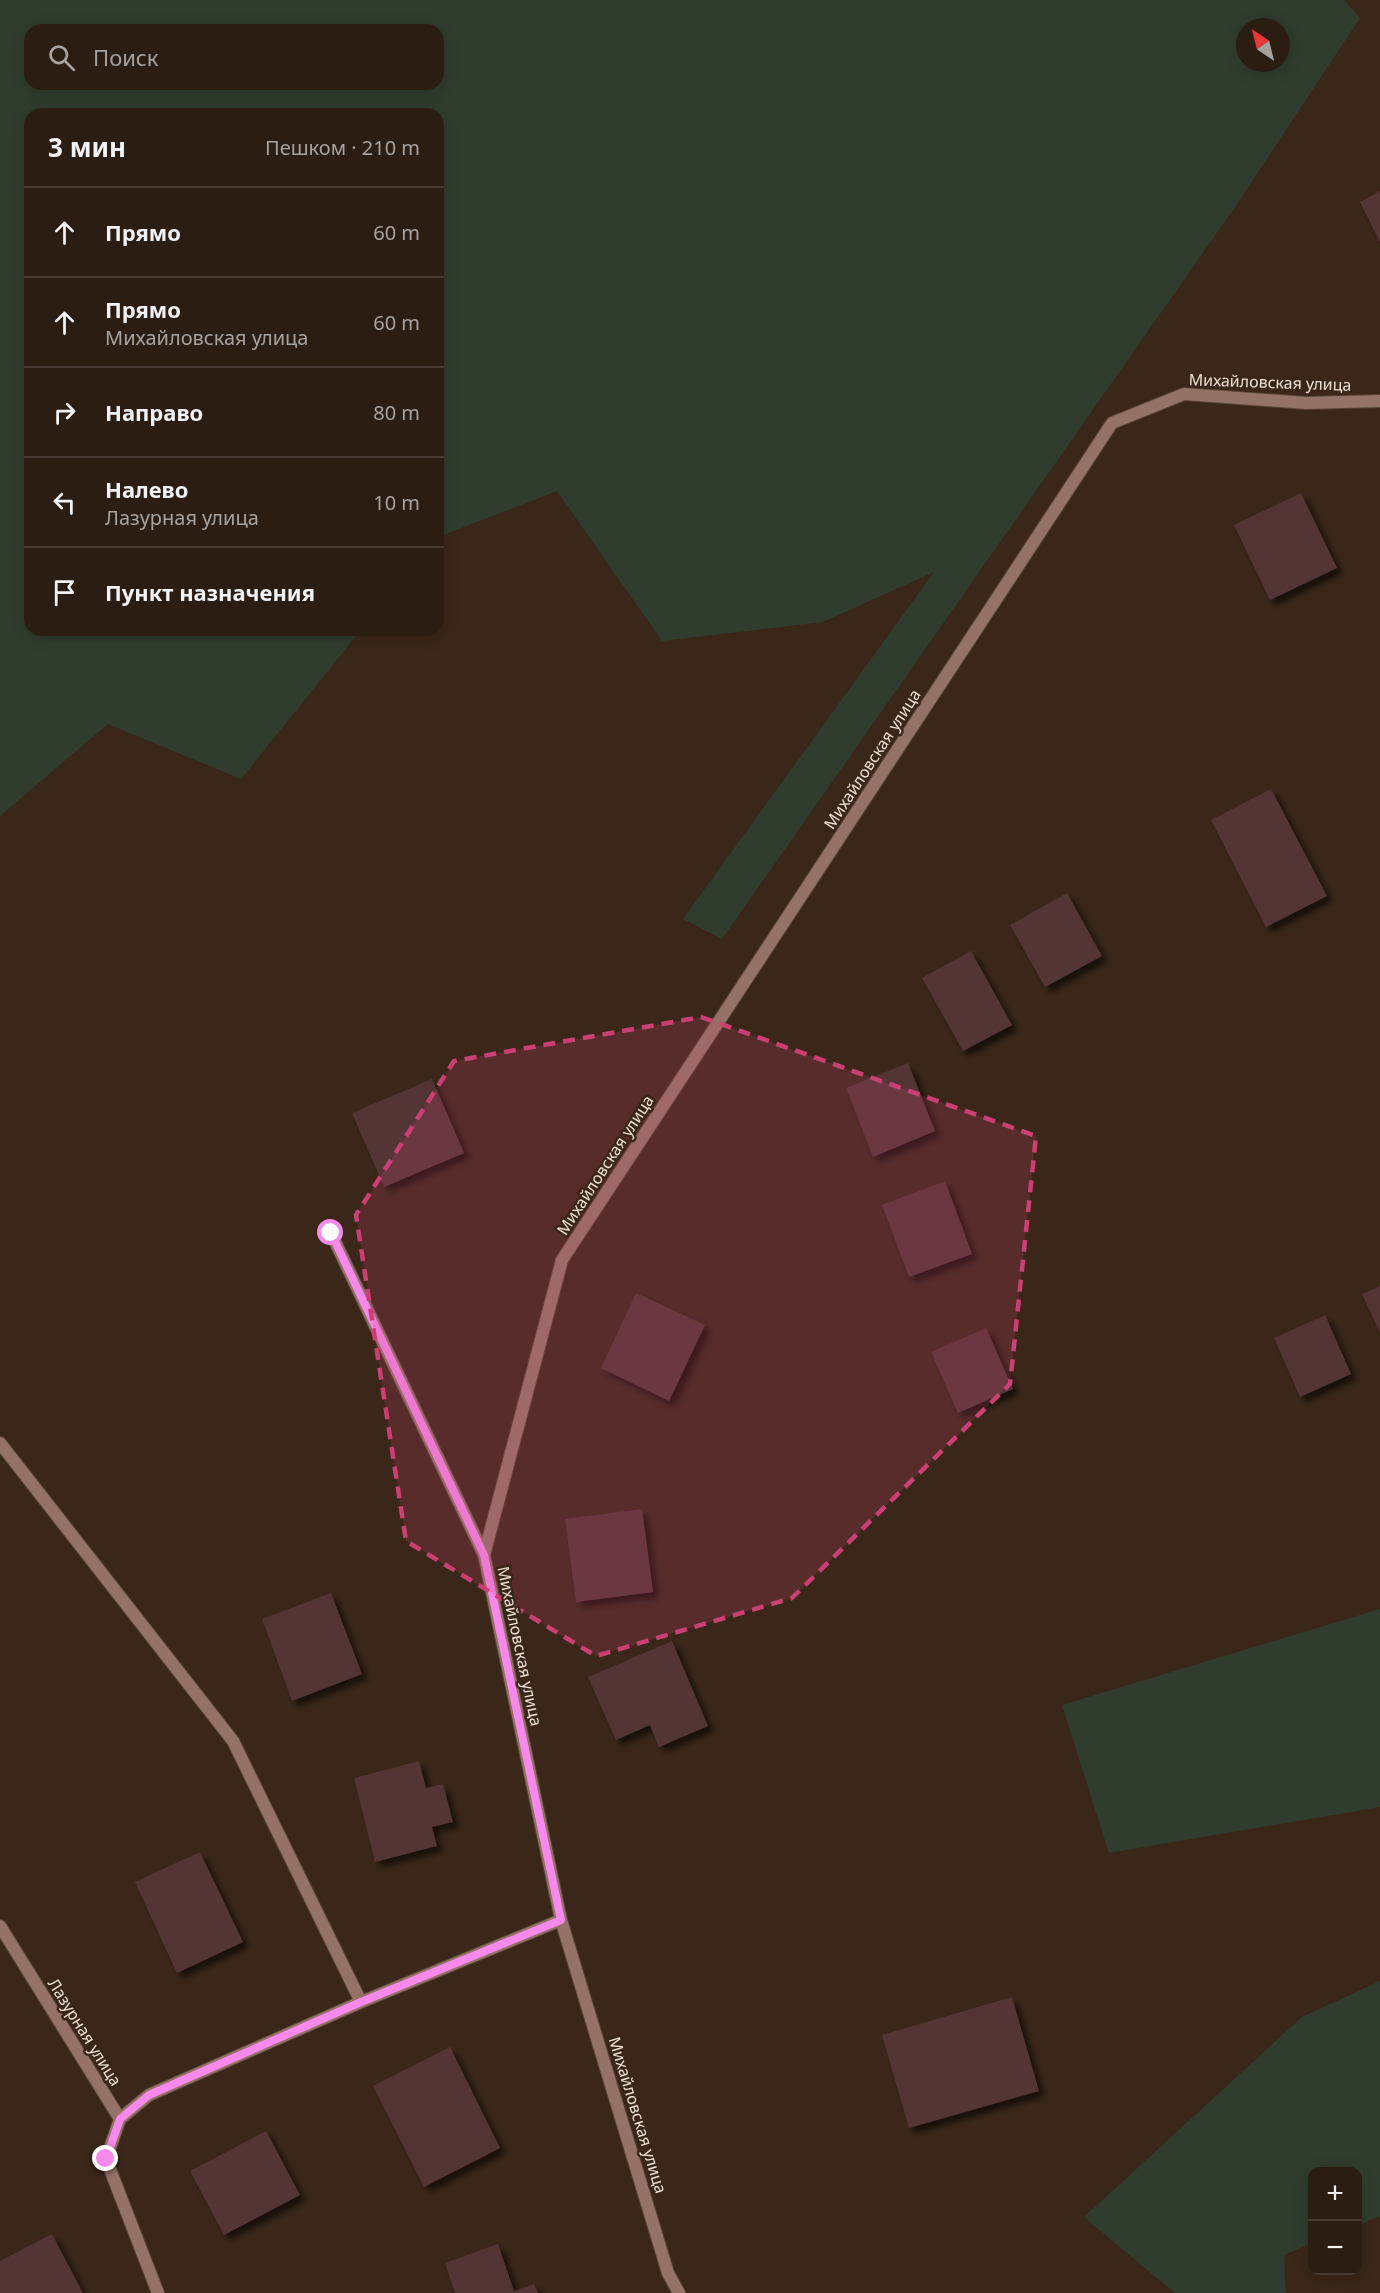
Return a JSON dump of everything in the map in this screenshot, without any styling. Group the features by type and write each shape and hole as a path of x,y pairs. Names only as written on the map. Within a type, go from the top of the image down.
{"street":[{"name":"Михайловская улица","path":"680,2293 668,2273 561,1920 484,1555 562,1260 1112,423 1184,394 1306,403 1380,401"},
{"path":"331,1233 484,1555"},
{"path":"0,1443 233,1741 361,2002"},
{"path":"158,2293 106,2159 120,2119 149,2095 361,2002 561,1920"},
{"name":"Лазурная улица","path":"0,1926 120,2119"}],"highlighted area":[{"path":"701,1017 1036,1136 1010,1384 792,1598 596,1656 406,1541 356,1215 454,1061"}],"green space":[{"path":"0,0 1344,0 1360,18 1237,204 722,939 683,919 934,572 823,622 662,641 557,491 444,535 444,108 24,108 24,636 356,636 241,779 108,724 0,816"},
{"path":"1380,1609 1380,1807 1109,1853 1062,1705"},
{"path":"1380,1981 1380,2216 1362,2223 1362,2167 1308,2167 1308,2245 1284,2255 1286,2293 1175,2293 1084,2217 1302,2017"}],"building":[{"path":"1380,191 1380,242 1360,202"},
{"path":"1301,493 1337,568 1270,600 1234,525"},
{"path":"1271,789 1327,896 1266,927 1211,820"},
{"path":"1067,893 1102,956 1045,987 1010,925"},
{"path":"971,951 1012,1025 963,1051 922,978"},
{"path":"908,1063 935,1131 873,1157 846,1088"},
{"path":"432,1079 464,1153 384,1187 352,1113"},
{"path":"945,1181 972,1254 909,1277 882,1205"},
{"path":"1380,1286 1380,1333 1362,1294"},
{"path":"636,1293 705,1325 669,1401 601,1368"},
{"path":"1325,1315 1351,1374 1300,1397 1274,1338"},
{"path":"986,1328 1013,1389 958,1413 931,1352"},
{"path":"642,1509 653,1592 576,1602 565,1519"},
{"path":"331,1593 362,1674 292,1701 262,1619"},
{"path":"672,1641 708,1726 659,1747 650,1725 616,1740 588,1677"},
{"path":"419,1761 426,1788 443,1784 453,1822 432,1827 437,1846 375,1862 354,1778"},
{"path":"200,1852 243,1942 177,1973 135,1882"},
{"path":"1012,1997 1039,2091 909,2128 882,2035"},
{"path":"450,2047 500,2148 424,2187 373,2086"},
{"path":"266,2131 300,2195 224,2235 190,2171"},
{"path":"52,2234 83,2293 0,2293 0,2261"},
{"path":"498,2244 514,2291 534,2284 538,2293 455,2293 445,2263"}],"route":[{"path":"106,2159 120,2119 149,2095 361,2002 561,1920 484,1555 331,1233"}]}
